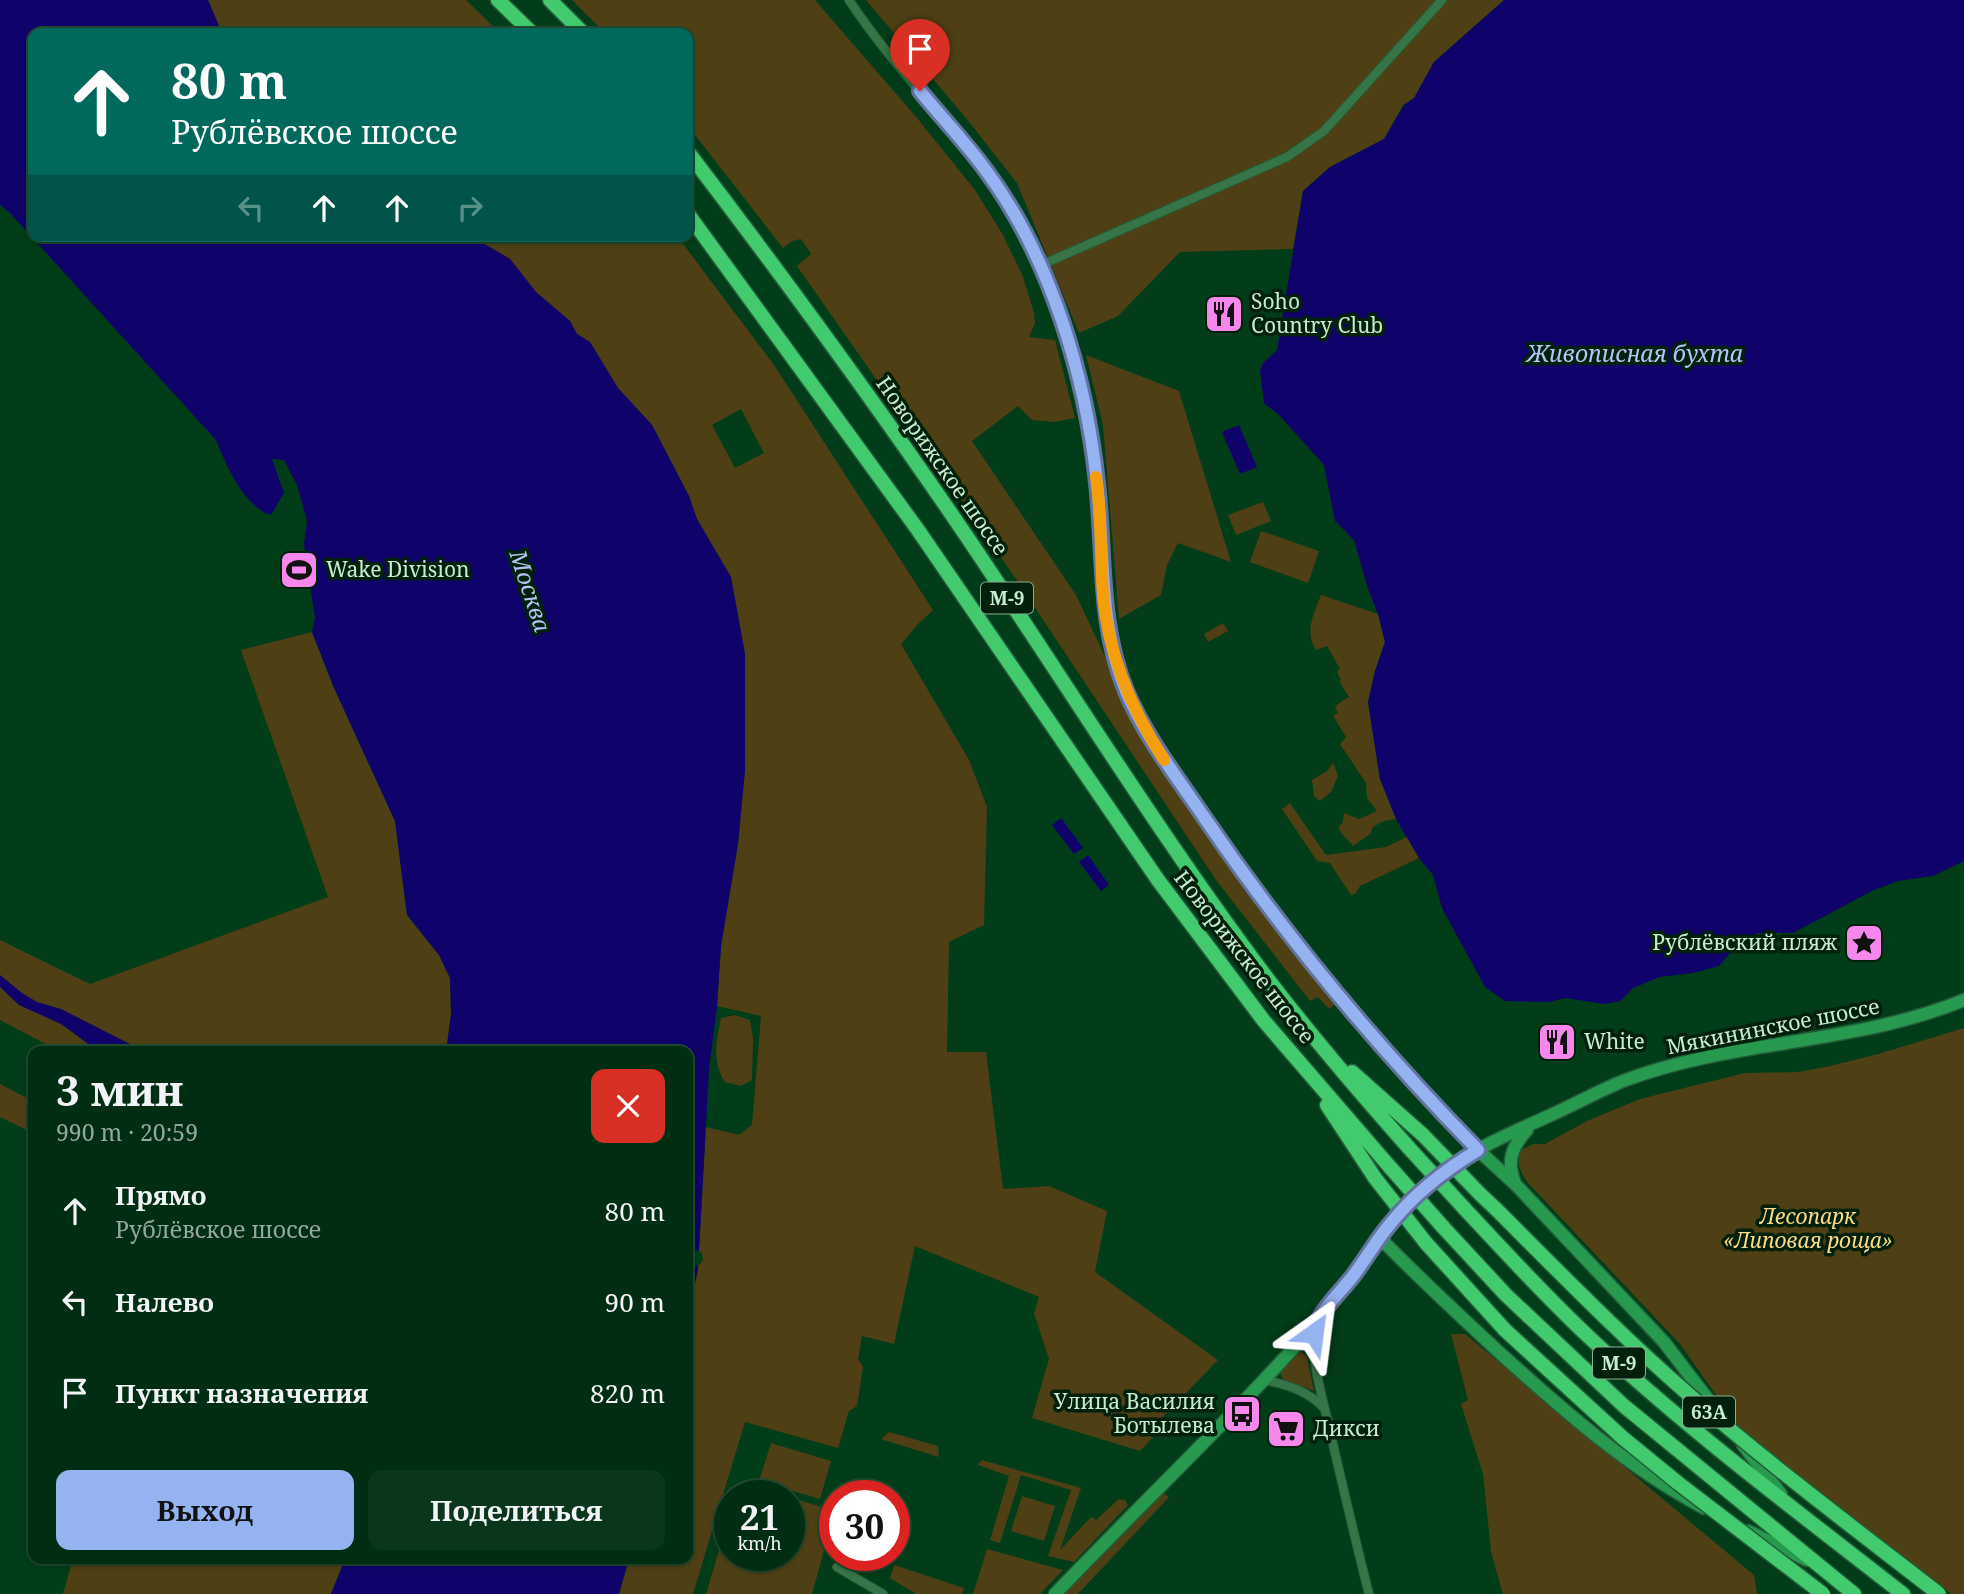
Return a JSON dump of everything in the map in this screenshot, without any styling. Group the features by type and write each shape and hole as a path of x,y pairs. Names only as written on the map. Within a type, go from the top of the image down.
{"highway":[{"path":"498,0 527,28"},
{"path":"550,0 578,28"},
{"name":"Новорижское шоссе","path":"693,159 933,489 1188,866 1271,982 1372,1107 1525,1274 1590,1338 1668,1406 1903,1594"},
{"name":"Новорижское шоссе","path":"693,221 911,519 1158,880 1264,1021 1301,1065 1443,1227 1506,1295 1577,1364 1670,1446 1854,1594"},
{"name":"63A","path":"1322,1046 1423,1135 1479,1194 1626,1337 1700,1404 1774,1466 1939,1594"},
{"path":"1301,1065 1375,1178 1426,1242 1505,1331 1632,1446 1823,1594"}],"street":[{"path":"849,0 870,31 987,172 1017,219 1059,314 1075,361 1087,414 1098,486 1105,611 1116,659 1131,701 1162,756 1234,862 1353,1015 1478,1150 1516,1185 1664,1342 1787,1503"},
{"path":"1039,266 1287,157 1324,131 1442,0"},
{"name":"Мякининское шоссе","path":"1055,1594 1295,1346 1318,1320 1390,1223 1419,1193 1451,1167 1478,1150 1535,1122 1622,1082 1666,1067 1769,1045 1861,1031 1964,1000"},
{"path":"1516,1185 1510,1167 1511,1157 1519,1139 1535,1122"},
{"path":"1380,1238 1418,1278 1552,1401 1641,1472 1736,1526 1815,1563"},
{"path":"1318,1320 1314,1333 1315,1360 1369,1594"},
{"path":"1295,1346 1308,1350 1315,1360"},
{"path":"1263,1380 1292,1387 1317,1401 1325,1409"},
{"path":"843,1571 883,1594"}],"green space":[{"path":"208,0 466,0 495,28 220,28"},
{"path":"572,0 815,0 975,190 1003,235 1023,277 1035,323 1029,337 1055,340 1075,418 1054,422 1032,420 1018,406 972,441 1076,595 1135,720 1241,884 1336,1004 1329,1009 1318,997 1310,1001 1216,880 1016,579 797,266 811,254 801,239 792,241 783,248 693,132 693,28 600,28"},
{"path":"866,0 1504,0 1434,62 1414,98 1403,105 1384,139 1330,167 1303,191 1293,249 1180,252 1118,316 1079,333 1017,183"},
{"path":"481,242 682,242 774,365 933,610 901,644 969,760 987,807 984,925 949,942 947,1052 986,1052 1003,1189 1049,1186 1107,1211 1095,1272 1218,1360 1159,1421 1163,1426 1140,1451 1032,1418 1049,1359 1034,1313 1039,1297 915,1246 894,1344 862,1336 858,1359 863,1367 857,1406 849,1411 838,1448 745,1422 727,1480 714,1480 714,1525 693,1594 619,1594 628,1564 693,1564 693,1294 698,1269 706,1127 739,1135 752,1125 761,1016 717,1006 721,946 738,844 745,770 745,654 731,577 697,519 689,496 652,425 618,388 590,342 577,334 570,321 536,292 510,259","holes":["741,409 764,453 735,468 712,425"]},
{"path":"1086,355 1179,391 1231,562 1178,543 1167,565 1161,595 1119,619 1103,425"},
{"path":"1263,502 1271,521 1236,535 1228,515"},
{"path":"1261,531 1319,551 1308,583 1250,562"},
{"path":"1321,595 1378,614 1385,642 1368,702 1380,779 1396,819 1373,827 1370,834 1353,846 1338,827 1343,822 1344,813 1359,819 1377,811 1367,798 1366,783 1340,744 1346,737 1333,716 1338,713 1335,706 1349,697 1339,681 1341,680 1337,672 1340,669 1327,646 1316,650 1312,643 1311,623"},
{"path":"1223,623 1228,631 1208,642 1204,634"},
{"path":"312,632 334,688 395,821 407,915 439,955 450,978 451,1015 447,1046 50,1046 0,1020 0,940 90,984 328,897 241,650"},
{"path":"1333,763 1338,776 1331,792 1320,801 1314,796 1312,780 1327,771"},
{"path":"1290,803 1326,855 1386,847 1407,837 1419,858 1360,886 1355,894 1351,895 1330,863 1317,861 1282,809"},
{"path":"735,1015 750,1020 753,1038 752,1080 741,1086 725,1082 717,1059 721,1018"},
{"name":"Лесопарк «Липовая роща»","path":"1964,1028 1964,1594 1951,1594 1740,1429 1680,1344 1528,1183 1521,1171 1519,1159 1521,1150 1533,1144 1545,1144 1587,1121 1640,1099 1745,1073 1799,1072 1830,1066"},
{"path":"0,1084 28,1098 28,1131 0,1117"},
{"path":"1451,1334 1465,1334 1754,1575 1757,1594 1503,1594 1491,1552 1483,1474 1461,1404 1468,1400"},
{"path":"1301,1352 1307,1356 1314,1391 1283,1379 1280,1373"},
{"path":"889,1432 938,1446 939,1457 881,1439"},
{"path":"771,1443 831,1461 826,1480 819,1480 819,1499 805,1495 805,1480 759,1480"},
{"path":"982,1460 1081,1488 1060,1550 1091,1517 1096,1520 1119,1499 1125,1500 1128,1505 1074,1562 1048,1556 1071,1490 1021,1475 1000,1543 990,1540 1009,1476 978,1465"},
{"path":"1161,1491 1169,1497 1078,1594 1062,1594"},
{"path":"1022,1496 1055,1506 1044,1541 1011,1531"},
{"path":"805,1502 819,1506 819,1569 812,1594 706,1594 714,1567 714,1571 805,1571"},
{"path":"987,1549 1063,1570 1040,1594 973,1594"},
{"path":"72,1564 343,1564 331,1594 63,1594"},
{"path":"910,1570 964,1588 962,1594 916,1594 890,1578 892,1571"}],"water":[{"path":"0,0 208,0 220,28 28,28 28,233 0,205"},
{"name":"Живописная бухта","path":"1504,0 1964,0 1964,861 1933,876 1898,881 1872,891 1793,933 1758,933 1736,946 1719,966 1693,973 1660,977 1633,988 1620,1001 1604,1004 1565,998 1550,1002 1505,1001 1485,987 1442,908 1433,875 1419,858 1396,819 1380,779 1368,702 1385,642 1354,540 1335,521 1324,465 1279,415 1264,403 1260,371 1263,363 1277,350 1303,191 1330,167 1384,139 1404,105 1414,98 1434,62"},
{"name":"Москва","path":"36,242 481,242 510,259 536,292 570,321 577,334 590,342 618,388 652,425 689,496 697,519 731,577 745,654 745,770 738,844 721,946 709,1069 698,1269 693,1294 693,1046 447,1046 451,1015 450,978 439,955 407,915 395,821 334,688 312,632 315,618 304,544 307,521 297,485 284,460 272,459 284,493 271,515 261,511 237,484 216,440"},
{"path":"1239,425 1257,467 1240,474 1222,432"},
{"path":"1061,818 1083,848 1074,854 1052,825"},
{"path":"1088,855 1109,885 1101,891 1079,862"},
{"path":"0,975 37,1002 61,1009 130,1044 158,1046 91,1046 61,1024 19,1005 0,987"},
{"path":"343,1564 628,1564 619,1594 331,1594"}],"pier":[{"path":"693,1251 702,1255 702,1261 693,1265"}],"slow traffic":[{"path":"1096,477 1107,624 1126,690 1164,760"}],"place":[{"name":"Soho Country Club","path":"1224,314"},
{"name":"Wake Division","path":"299,570"},
{"name":"Рублёвский пляж","path":"1864,943"},
{"name":"White","path":"1557,1042"},
{"name":"Улица Василия Ботылева","path":"1242,1414"},
{"name":"Дикси","path":"1286,1429"}],"route":[{"path":"920,91 987,172 1017,219 1059,314 1075,361 1087,414 1098,486 1103,598 1107,624 1126,690 1143,724 1234,862 1287,933 1353,1015 1478,1150 1451,1167 1419,1193 1390,1223 1318,1320 1314,1333"}]}
